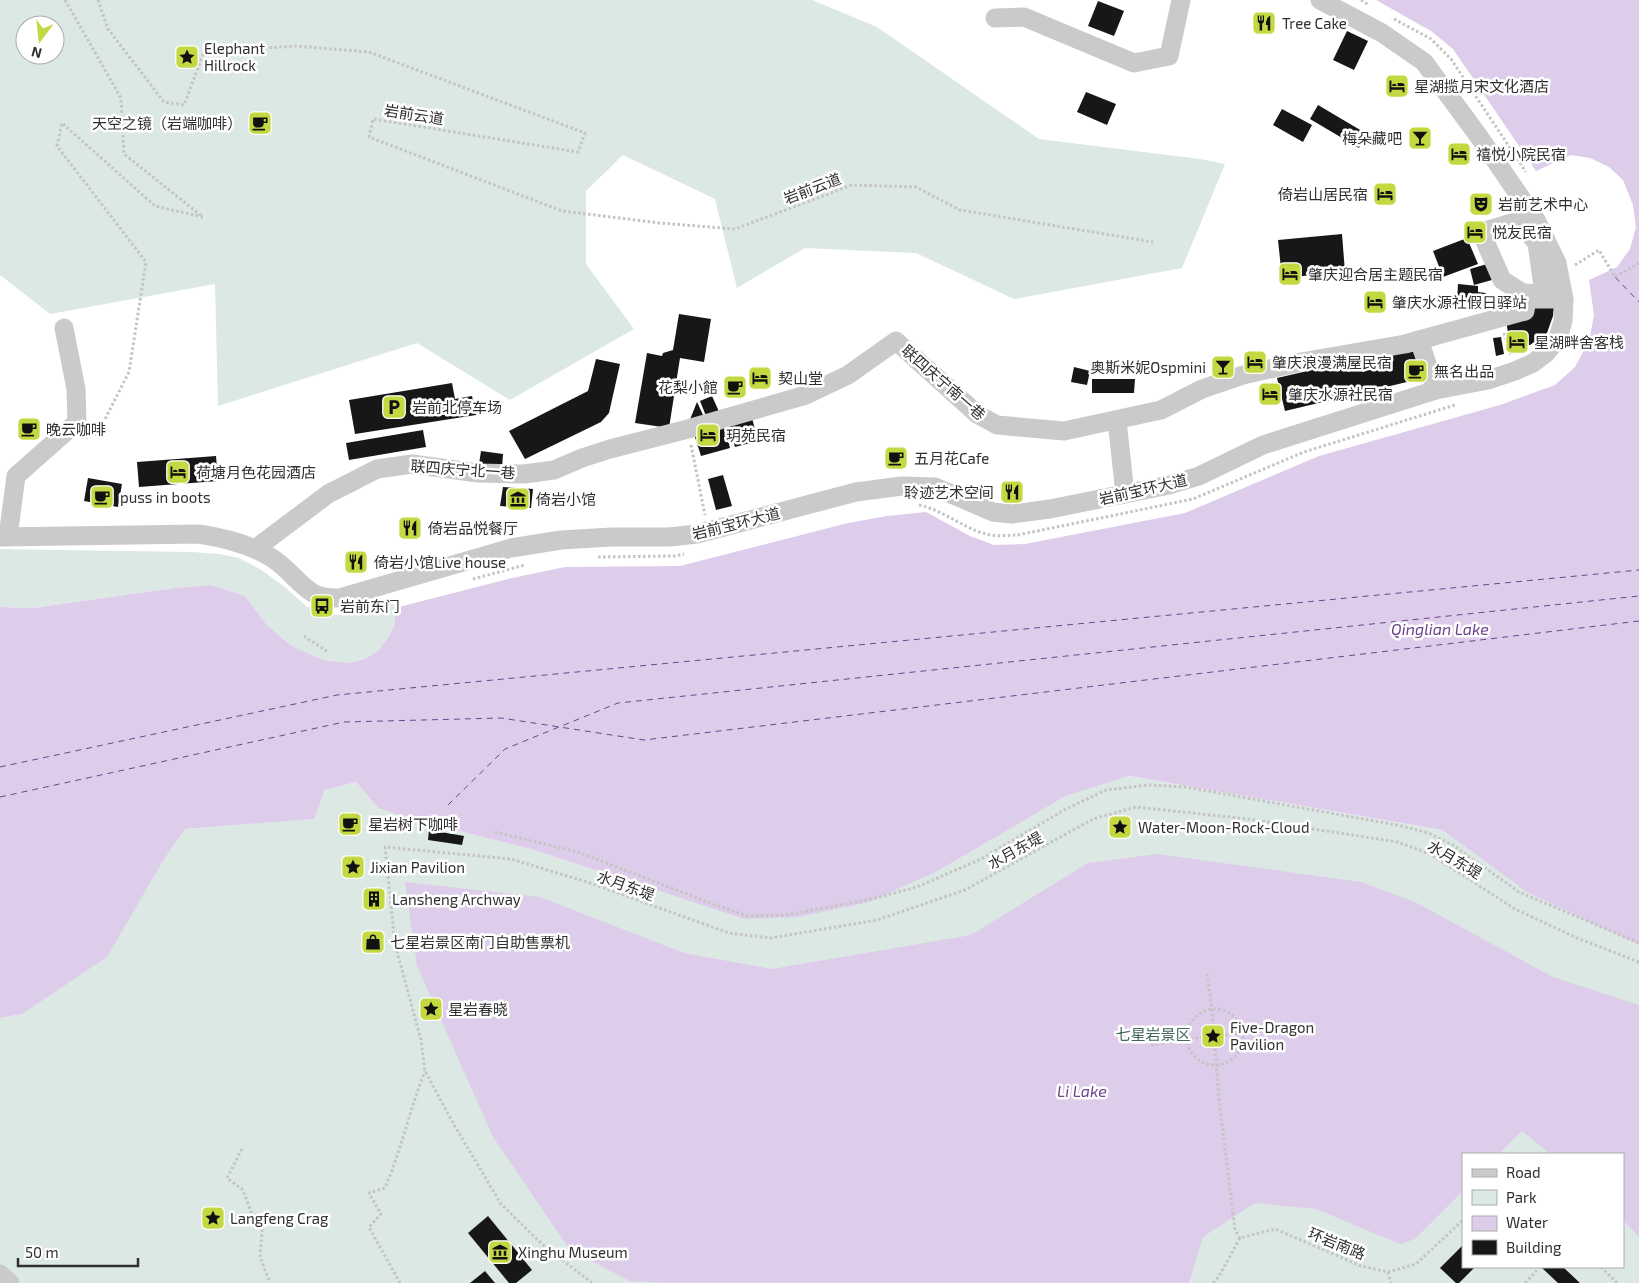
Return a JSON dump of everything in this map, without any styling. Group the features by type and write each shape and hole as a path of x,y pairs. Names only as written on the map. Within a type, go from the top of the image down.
{"street":[{"path":"995,18 1024,17 1134,64 1169,56 1181,0"},
{"name":"岩前宝环大道","path":"255,549 288,570 313,594 326,598 339,598 511,548 561,540 612,537 669,537 697,534 856,492 902,486 935,487 993,512 1012,514 1050,509 1169,485 1200,476 1263,445 1436,390 1488,380 1533,363 1546,353 1558,338 1563,321 1564,299 1557,263 1536,220 1480,138 1424,62 1382,33 1320,0"},
{"name":"联四庆宁南一巷","path":"896,341 977,414 997,425 1064,431 1160,410 1202,389 1243,375 1300,362 1405,344 1525,311 1527,299 1564,299"},
{"path":"64,328 76,389 77,422 16,476 4,537 199,534 223,538 255,549"},
{"path":"1418,340 1436,390"},
{"name":"联四庆宁北一巷","path":"255,549 328,494 377,469 412,464 478,473 524,474 554,470 610,449 688,430 806,395 848,375 896,341"},
{"path":"1117,420 1125,494"},
{"path":"0,1274 10,1283"}],"path":[{"path":"66,0 121,98 124,154 203,217 155,206 62,123 57,146 146,262 129,372 98,433 84,439"},
{"name":"岩前云道","path":"98,0 108,28 164,102 184,105 204,52 296,46 369,52 585,133 578,152 373,119 369,137 562,211 660,223 735,229 852,185 916,187 960,210 1153,242"},
{"path":"1361,0 1376,9"},
{"path":"1392,18 1431,40 1451,59 1530,178"},
{"path":"1576,274 1574,265 1599,250 1615,277 1639,263"},
{"path":"1500,318 1515,371"},
{"path":"912,504 928,507 962,525 988,535 1018,535 1193,500 1304,452 1457,405"},
{"path":"688,430 709,531"},
{"path":"590,557 674,556 691,552"},
{"path":"467,580 531,563"},
{"path":"304,636 328,652"},
{"path":"495,832 578,852 748,916 787,915 917,888 981,859 1066,809 1106,790 1148,785 1186,787 1402,826 1428,833 1453,845 1519,892 1639,943"},
{"name":"水月东堤","path":"425,1070 421,1040 395,944 385,847 511,859 587,882 729,933 771,938 877,920 965,890 1093,819 1136,807 1248,819 1398,842 1430,854 1515,909 1577,938 1639,962"},
{"path":"1207,974 1212,1009 1212,1036 1235,1230 1240,1238 1219,1276 1213,1283"},
{"path":"1212,1009 1220,1009 1236,1018 1243,1034 1239,1052 1225,1064 1216,1066 1199,1061 1192,1055 1186,1039 1190,1022 1203,1011 1212,1009"},
{"path":"1151,1045 1186,1039 1274,1030"},
{"path":"400,1283 369,1227 381,1214 370,1193 386,1188 403,1142 415,1097 425,1070"},
{"path":"425,1070 501,1204 543,1245 592,1283"},
{"path":"242,1149 227,1178 243,1190 251,1212 264,1220 260,1257 270,1283"},
{"name":"环岩南路","path":"1240,1238 1275,1229 1361,1266 1388,1272 1416,1264 1462,1221"},
{"path":"1525,1283 1539,1268"},
{"path":"1602,1268 1617,1283"},
{"path":"1388,1272 1391,1283"}],"green space":[{"path":"0,0 812,0 877,27 1039,139 1200,159 1225,164 1182,268 1014,299 916,253 805,248 737,288 715,199 623,155 586,191 586,264 634,329 510,400 417,343 218,406 215,284 50,314 0,275"},
{"path":"0,549 219,554 239,558 260,569 306,606 321,613 342,615 393,601 395,624 378,652 365,659 348,663 323,660 290,645 267,625 245,596 211,585 174,588 33,608 0,607"},
{"name":"七星岩景区","path":"1128,776 1442,830 1528,893 1639,945 1639,1283 0,1283 0,1018 22,1014 161,864 185,829 313,819 325,790 356,782 378,808 407,818 531,849 744,919 938,871 1066,796"}],"water":[{"name":"Qinglian Lake","path":"1376,0 1639,0 1639,945 1528,893 1442,830 1129,776 1066,796 938,871 869,902 799,917 744,919 531,849 407,818 378,808 356,782 325,790 314,819 185,829 161,864 107,957 22,1014 0,1018 0,607 33,608 174,588 211,585 245,596 267,625 290,645 323,660 348,663 365,659 378,651 388,638 395,624 395,608 512,578 565,567 680,566 848,523 926,512 970,536 994,545 1025,544 1185,513 1319,456 1500,405 1555,385 1575,367 1589,341 1594,315 1589,280 1617,267 1630,249 1636,227 1633,205 1623,180 1609,167 1590,158 1571,155 1536,171 1453,49 1431,31"},
{"name":"Li Lake","path":"1157,854 1361,882 1415,902 1553,977 1639,1005 1639,1237 1624,1221 1624,1153 1549,1153 1522,1131 1500,1153 1462,1153 1462,1192 1415,1239 1400,1244 1316,1209 1255,1203 1203,1237 1189,1283 671,1283 630,1281 570,1250 493,1137 417,966 405,882 540,897 684,953 772,969 971,935 1088,863"}],"building":[{"path":"1098,1 1124,11 1114,36 1088,26"},
{"path":"1347,31 1368,41 1354,70 1333,60"},
{"path":"1086,92 1116,104 1107,125 1077,112"},
{"path":"1318,105 1367,134 1359,148 1310,119"},
{"path":"1282,109 1312,125 1303,142 1273,125"},
{"path":"1342,234 1345,272 1282,278 1278,240"},
{"path":"1467,238 1478,264 1443,277 1433,251"},
{"path":"1487,264 1492,280 1474,285 1470,269"},
{"path":"1458,284 1478,286 1478,292 1486,293 1485,310 1476,309 1477,303 1457,302"},
{"path":"1528,301 1554,304 1553,316 1547,333 1530,345 1511,350 1506,321"},
{"path":"679,314 711,319 704,362 680,358 669,428 635,423 647,353 662,356 663,353 673,350"},
{"path":"1501,337 1504,354 1496,356 1493,338"},
{"path":"1420,345 1428,377 1285,411 1277,378"},
{"path":"596,359 620,364 609,413 601,422 525,459 509,431 588,391"},
{"path":"1074,367 1090,371 1087,385 1071,382"},
{"path":"1092,379 1135,379 1134,393 1092,393"},
{"path":"452,383 455,399 472,396 476,415 355,434 349,400"},
{"path":"712,396 721,416 708,421 700,401"},
{"path":"697,402 705,419 689,422"},
{"path":"752,418 758,441 735,447 729,424"},
{"path":"725,428 730,448 701,456 695,437"},
{"path":"423,430 426,447 349,460 346,443"},
{"path":"481,451 503,454 502,468 479,464"},
{"name":"荷塘月色花园酒店","path":"216,456 218,481 139,487 137,462"},
{"path":"723,475 732,506 716,510 708,479"},
{"path":"88,478 122,484 118,507 84,501"},
{"path":"503,487 533,489 531,508 500,506"},
{"path":"429,830 464,836 462,845 428,840"},
{"path":"488,1216 532,1270 516,1283 509,1283 468,1233"},
{"path":"1462,1246 1462,1268 1474,1268 1459,1283 1456,1283 1440,1268"},
{"path":"1542,1268 1564,1268 1580,1283 1558,1283"},
{"path":"485,1271 495,1283 470,1283"}],"ferry route":[{"path":"1615,277 1639,302"},
{"path":"0,767 337,695 1639,570"},
{"path":"448,805 505,749 618,703 1639,596"},
{"path":"0,797 344,722 501,718 644,740 1639,621"}],"place":[{"name":"Tree Cake","path":"1264,23"},
{"name":"Elephant Hillrock","path":"187,57"},
{"name":"星湖揽月宋文化酒店","path":"1397,86"},
{"name":"天空之镜（岩端咖啡）","path":"260,123"},
{"name":"梅朵藏吧","path":"1420,138"},
{"name":"禧悦小院民宿","path":"1459,154"},
{"name":"倚岩山居民宿","path":"1385,194"},
{"name":"岩前艺术中心","path":"1481,204"},
{"name":"悦友民宿","path":"1475,232"},
{"name":"肇庆迎合居主题民宿","path":"1290,274"},
{"name":"肇庆水源社假日驿站","path":"1375,302"},
{"name":"星湖畔舍客栈","path":"1517,342"},
{"name":"肇庆浪漫满屋民宿","path":"1255,362"},
{"name":"奥斯米妮Ospmini","path":"1223,367"},
{"name":"無名出品","path":"1416,371"},
{"name":"契山堂","path":"760,378"},
{"name":"花梨小館","path":"735,387"},
{"name":"肇庆水源社民宿","path":"1270,394"},
{"name":"岩前北停车场","path":"394,407"},
{"name":"晚云咖啡","path":"29,429"},
{"name":"玥苑民宿","path":"708,435"},
{"name":"五月花Cafe","path":"896,458"},
{"name":"荷塘月色花园酒店","path":"178,472"},
{"name":"聆迹艺术空间","path":"1012,492"},
{"name":"puss in boots","path":"102,497"},
{"name":"倚岩小馆","path":"518,499"},
{"name":"倚岩品悦餐厅","path":"410,528"},
{"name":"倚岩小馆Live house","path":"356,562"},
{"name":"岩前东门","path":"322,606"},
{"name":"星岩树下咖啡","path":"350,824"},
{"name":"Water-Moon-Rock-Cloud","path":"1120,827"},
{"name":"Jixian Pavilion","path":"353,867"},
{"name":"Lansheng Archway","path":"374,899"},
{"name":"七星岩景区南门自助售票机","path":"373,942"},
{"name":"星岩春晓","path":"431,1009"},
{"name":"Five-Dragon Pavilion","path":"1213,1036"},
{"name":"Langfeng Crag","path":"213,1218"},
{"name":"Xinghu Museum","path":"500,1252"}]}
